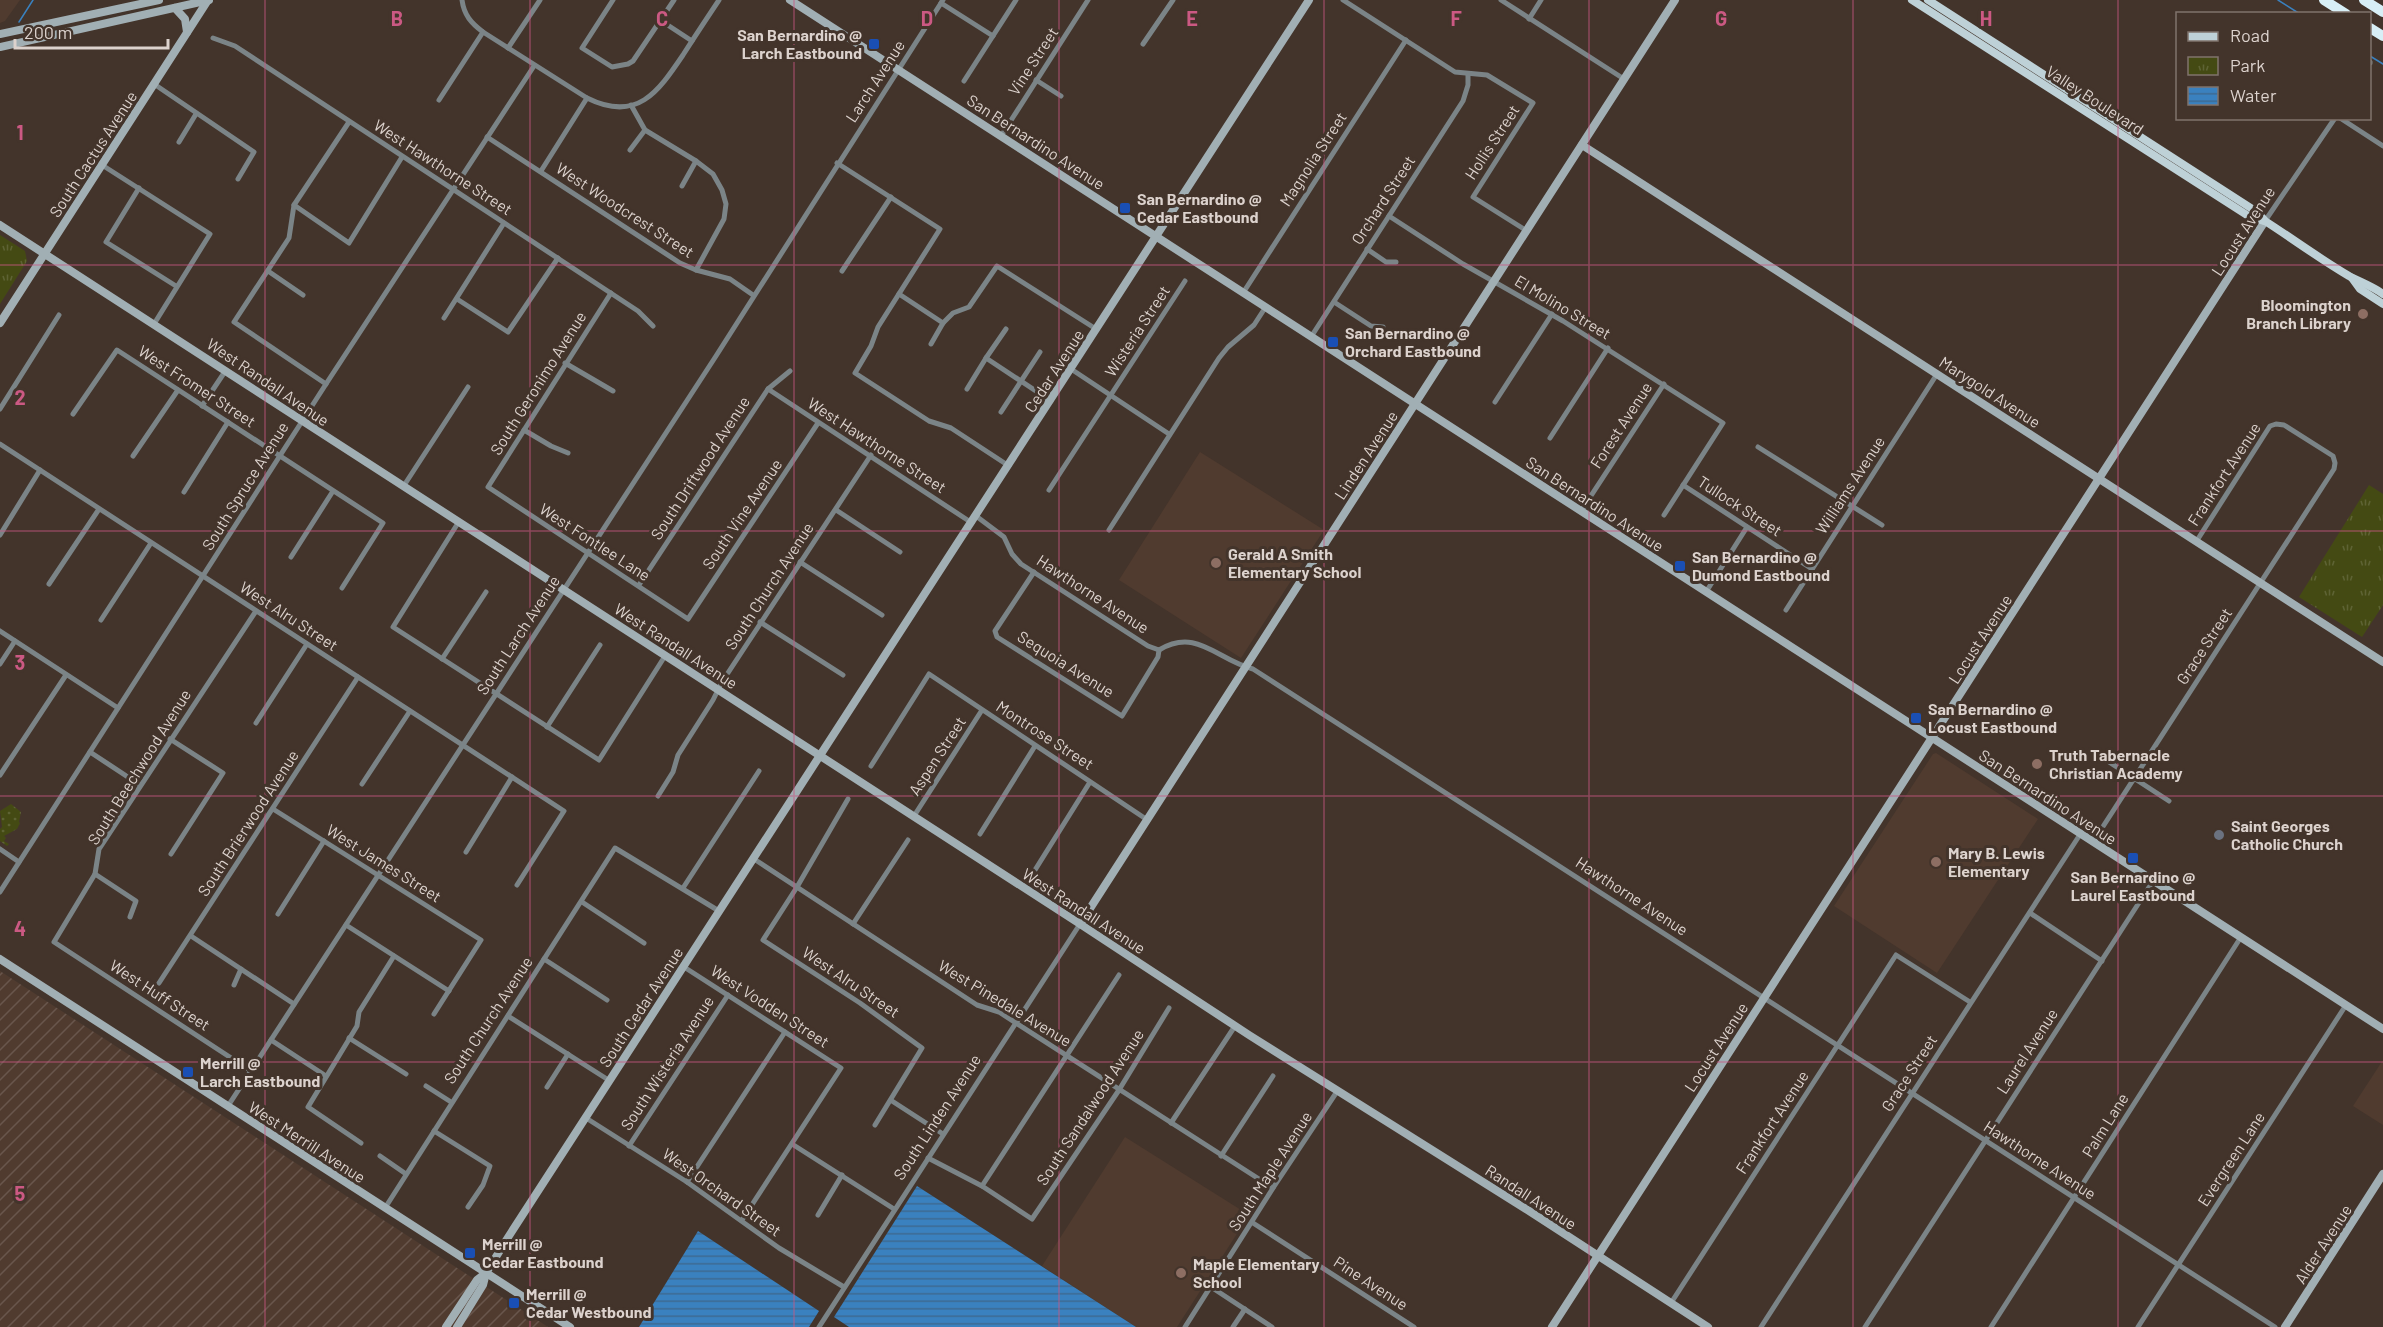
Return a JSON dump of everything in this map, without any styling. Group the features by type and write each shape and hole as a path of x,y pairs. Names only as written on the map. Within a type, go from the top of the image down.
{"highway":[{"path":"2324,0 2343,12"},
{"path":"2364,0 2383,12"}],"main road":[{"name":"Valley Boulevard","path":"1912,0 2250,217 2265,221"},
{"name":"Valley Boulevard","path":"1929,0 2257,212 2265,221 2352,278 2365,282 2383,294"},
{"name":"Valley Boulevard","path":"2352,278 2360,289 2383,304"}],"street":[{"path":"0,34 159,0"},
{"path":"0,47 209,0"},
{"name":"South Cactus Avenue","path":"0,323 209,0"},
{"path":"462,0 463,10 472,23 483,32 587,98 607,106 631,105 644,100 660,89 719,0"},
{"path":"508,48 540,0"},
{"path":"613,0 582,48 612,67 633,61 674,0"},
{"name":"San Bernardino Avenue","path":"790,0 2383,1029"},
{"path":"964,81 1016,0"},
{"name":"Vine Street","path":"1001,136 1088,0"},
{"path":"1143,44 1173,0"},
{"name":"Cedar Avenue","path":"821,756 1309,0"},
{"path":"1343,0 1446,67 1468,75"},
{"path":"1501,0 1624,79"},
{"path":"1529,18 1541,0"},
{"name":"Linden Avenue","path":"1080,924 1675,0"},
{"path":"942,2 993,36"},
{"name":"Larch Avenue","path":"830,176 942,2"},
{"path":"175,8 185,18 187,33"},
{"path":"660,20 693,40"},
{"path":"439,100 483,32"},
{"name":"West Hawthorne Street","path":"213,38 235,46 638,311 654,326"},
{"name":"Magnolia Street","path":"1243,293 1406,40"},
{"name":"South Spruce Avenue","path":"0,892 302,421 534,66"},
{"name":"Hollis Street","path":"1468,75 1481,74 1495,79 1533,103 1473,197 1527,231"},
{"name":"Orchard Street","path":"1311,337 1463,101 1468,89 1468,75"},
{"path":"1036,80 1061,96"},
{"path":"154,84 254,152 238,179"},
{"path":"541,171 587,98"},
{"path":"631,105 645,130 713,174 726,204 724,219 696,270"},
{"path":"179,142 196,114"},
{"name":"Locust Avenue","path":"1552,1327 2265,221 2334,120"},
{"path":"2343,120 2383,146"},
{"path":"326,384 234,322 289,238 294,205 350,122"},
{"path":"630,150 645,130"},
{"name":"West Woodcrest Street","path":"487,137 680,263 730,279 753,295"},
{"name":"Marygold Avenue","path":"1582,145 2383,662"},
{"path":"294,205 349,243 402,157"},
{"path":"682,186 696,161"},
{"path":"837,163 940,229 878,327 871,346 855,373 929,421 951,428 1009,465"},
{"path":"102,165 210,234 154,324"},
{"name":"South Larch Avenue","path":"228,1107 830,176"},
{"path":"139,188 106,242 176,286"},
{"path":"842,271 891,197"},
{"name":"El Molino Street","path":"1389,216 1463,264 1608,348 1723,423 1683,485"},
{"path":"444,318 504,224"},
{"name":"West Randall Avenue","path":"0,225 1235,1026 1338,1090"},
{"path":"1367,249 1386,261 1396,262"},
{"path":"457,298 508,332 558,258"},
{"path":"931,344 943,323 953,313 969,307 997,266 1097,330"},
{"path":"268,271 303,296"},
{"name":"Wisteria Street","path":"1049,490 1185,281"},
{"name":"South Geronimo Avenue","path":"488,487 611,293"},
{"path":"899,294 943,323"},
{"path":"1334,302 1371,327 1383,327"},
{"path":"1109,530 1218,358 1254,325 1265,308"},
{"path":"1495,402 1552,314"},
{"path":"0,409 59,315"},
{"path":"967,389 1005,329"},
{"path":"1550,438 1608,348"},
{"name":"West Fromer Street","path":"73,414 117,350 383,523 342,588"},
{"path":"1001,412 1040,352"},
{"path":"986,358 1051,401"},
{"path":"565,363 612,391"},
{"path":"1071,369 1169,434"},
{"path":"202,406 226,370"},
{"name":"South Driftwood Avenue","path":"639,585 768,389 790,371"},
{"name":"Williams Avenue","path":"1786,610 1937,374"},
{"name":"Forest Avenue","path":"1581,511 1664,384"},
{"path":"403,487 468,387"},
{"name":"West Hawthorne Street","path":"768,389 818,423 974,520"},
{"path":"133,456 178,390"},
{"path":"183,492 228,422"},
{"name":"South Vine Avenue","path":"688,619 818,423"},
{"name":"Frankfort Avenue","path":"2196,542 2266,432 2276,424 2284,425 2333,456 2336,463"},
{"path":"524,430 568,453"},
{"name":"West Alru Street","path":"0,444 564,811 517,885"},
{"path":"1758,447 1882,525"},
{"name":"South Church Avenue","path":"658,795 673,772 678,755 760,622 871,455"},
{"name":"Grace Street","path":"2093,842 2336,463"},
{"path":"0,535 40,470"},
{"path":"1664,515 1683,485"},
{"name":"Tullock Street","path":"1683,485 1812,569"},
{"name":"West Fontlee Lane","path":"488,487 688,619"},
{"path":"291,557 333,490"},
{"path":"48,584 99,509"},
{"path":"836,510 900,552"},
{"name":"Hawthorne Avenue","path":"974,520 996,529 1004,537 1017,560 1148,646 1159,650 1188,641 1200,643 1238,665 1261,674 2275,1327"},
{"path":"458,523 393,627 496,694 599,760 665,656"},
{"path":"1706,592 1748,527"},
{"path":"101,620 151,543"},
{"path":"800,562 882,615"},
{"name":"Sequoia Avenue","path":"1034,572 995,631 997,637 1122,716 1158,657 1159,650"},
{"path":"442,658 486,592"},
{"name":"South Beechwood Avenue","path":"54,942 95,874 99,849 256,611"},
{"path":"760,622 843,675"},
{"path":"0,631 118,708"},
{"path":"0,664 15,641"},
{"path":"256,723 307,644"},
{"path":"547,726 600,645"},
{"name":"Montrose Street","path":"872,766 929,674 1146,819"},
{"path":"0,775 66,675"},
{"name":"South Brierwood Avenue","path":"159,983 358,677"},
{"name":"Aspen Street","path":"914,816 982,710"},
{"path":"362,784 410,711"},
{"path":"170,740 223,773 171,854"},
{"path":"980,834 1035,746"},
{"path":"90,752 140,785"},
{"name":"South Cedar Avenue","path":"457,1327 483,1286 486,1274 821,756"},
{"path":"2103,758 2169,801"},
{"path":"719,911 683,888 759,771"},
{"path":"466,852 512,777"},
{"path":"1035,870 1090,782"},
{"path":"797,888 848,800"},
{"name":"West James Street","path":"273,809 481,940 449,991"},
{"name":"Grace Street","path":"1761,1327 2081,834"},
{"path":"854,924 908,840"},
{"path":"278,914 324,841"},
{"name":"South Church Avenue","path":"385,1208 615,848 683,888"},
{"path":"0,849 19,862"},
{"name":"West Pinedale Avenue","path":"754,859 977,1005 999,1012 1273,1188"},
{"path":"95,874 136,901 130,917"},
{"name":"Laurel Avenue","path":"1865,1327 2153,881"},
{"name":"West Alru Street","path":"797,888 763,940 860,1003 922,1048 892,1101"},
{"path":"582,902 644,943"},
{"path":"2030,913 2102,961"},
{"name":"South Linden Avenue","path":"819,1327 1080,924"},
{"path":"346,925 449,991 434,1014"},
{"path":"191,936 294,1004"},
{"name":"Palm Lane","path":"1991,1327 2241,937"},
{"name":"West Huff Street","path":"54,942 251,1071"},
{"name":"Frankfort Avenue","path":"1671,1303 1896,955 1971,1002"},
{"path":"361,1143 308,1107 357,1026 359,1012 394,956"},
{"name":"West Merrill Avenue","path":"0,959 570,1327"},
{"path":"544,959 607,1000"},
{"name":"West Vodden Street","path":"684,967 842,1068 792,1144"},
{"path":"234,986 241,969"},
{"path":"928,1158 982,1186 1119,975"},
{"name":"South Wisteria Avenue","path":"629,1146 728,995"},
{"name":"Evergreen Lane","path":"2138,1327 2346,1005"},
{"name":"South Sandalwood Avenue","path":"982,1186 1032,1219 1119,1090 1169,1008"},
{"path":"508,1016 610,1081"},
{"path":"1171,1123 1235,1026"},
{"path":"687,1182 785,1032"},
{"path":"349,1038 406,1074"},
{"path":"271,1040 326,1076"},
{"path":"548,1087 568,1054"},
{"path":"1221,1156 1273,1076"},
{"path":"426,1086 451,1102"},
{"name":"Randall Avenue","path":"1338,1090 1708,1327"},
{"name":"South Maple Avenue","path":"1185,1327 1338,1090"},
{"path":"875,1125 892,1101 943,1134"},
{"name":"West Orchard Street","path":"586,1118 687,1182 779,1248 844,1287"},
{"path":"434,1131 490,1166 483,1185 468,1207"},
{"path":"742,1220 792,1144 894,1209"},
{"path":"380,1156 406,1174"},
{"name":"Alder Avenue","path":"2285,1327 2383,1174"},
{"path":"818,1215 842,1175"},
{"name":"Pine Avenue","path":"1253,1222 1414,1327"},
{"name":"South Cedar Avenue","path":"446,1327 477,1280 486,1274"},
{"path":"1211,1287 1272,1327"},
{"path":"1233,1327 1245,1309"}],"shaded area":[{"path":"0,0 20,0 5,21 0,23"},
{"name":"Gerald A Smith Elementary School","path":"1200,452 1324,530 1241,658 1119,580"},
{"name":"Mary B. Lewis Elementary","path":"1936,753 2038,819 1937,973 1834,906 1933,754"},
{"path":"0,971 548,1327 0,1327"},
{"path":"2383,1060 2383,1125 2353,1106"},
{"path":"1125,1137 1249,1215 1177,1327 1136,1327 1042,1266"}],"green space":[{"path":"0,235 25,251 27,261 0,304"},
{"path":"2369,485 2383,494 2383,605 2362,637 2299,597"},
{"path":"11,804 21,812 20,823 17,829 4,836 6,838 4,841 9,844 7,846 0,841 2,827 0,811"}],"water":[{"path":"917,1186 1136,1327 849,1327 834,1317"},
{"path":"698,1231 819,1311 809,1327 639,1327"}],"waterway":[{"path":"19,22 33,0"},
{"path":"2278,0 2297,12"},
{"path":"2371,57 2383,64"}],"place":[{"name":"San Bernardino @ Larch Eastbound","path":"874,44"},
{"name":"San Bernardino @ Cedar Eastbound","path":"1125,208"},
{"name":"Bloomington Branch Library","path":"2363,314"},
{"name":"San Bernardino @ Orchard Eastbound","path":"1333,342"},
{"name":"Gerald A Smith Elementary School","path":"1216,563"},
{"name":"San Bernardino @ Dumond Eastbound","path":"1680,566"},
{"name":"San Bernardino @ Locust Eastbound","path":"1916,718"},
{"name":"Truth Tabernacle Christian Academy","path":"2037,764"},
{"name":"Saint Georges Catholic Church","path":"2219,835"},
{"name":"San Bernardino @ Laurel Eastbound","path":"2133,858"},
{"name":"Mary B. Lewis Elementary","path":"1936,862"},
{"name":"Merrill @ Larch Eastbound","path":"188,1072"},
{"name":"Merrill @ Cedar Eastbound","path":"470,1253"},
{"name":"Maple Elementary School","path":"1181,1273"},
{"name":"Merrill @ Cedar Westbound","path":"514,1303"}]}
